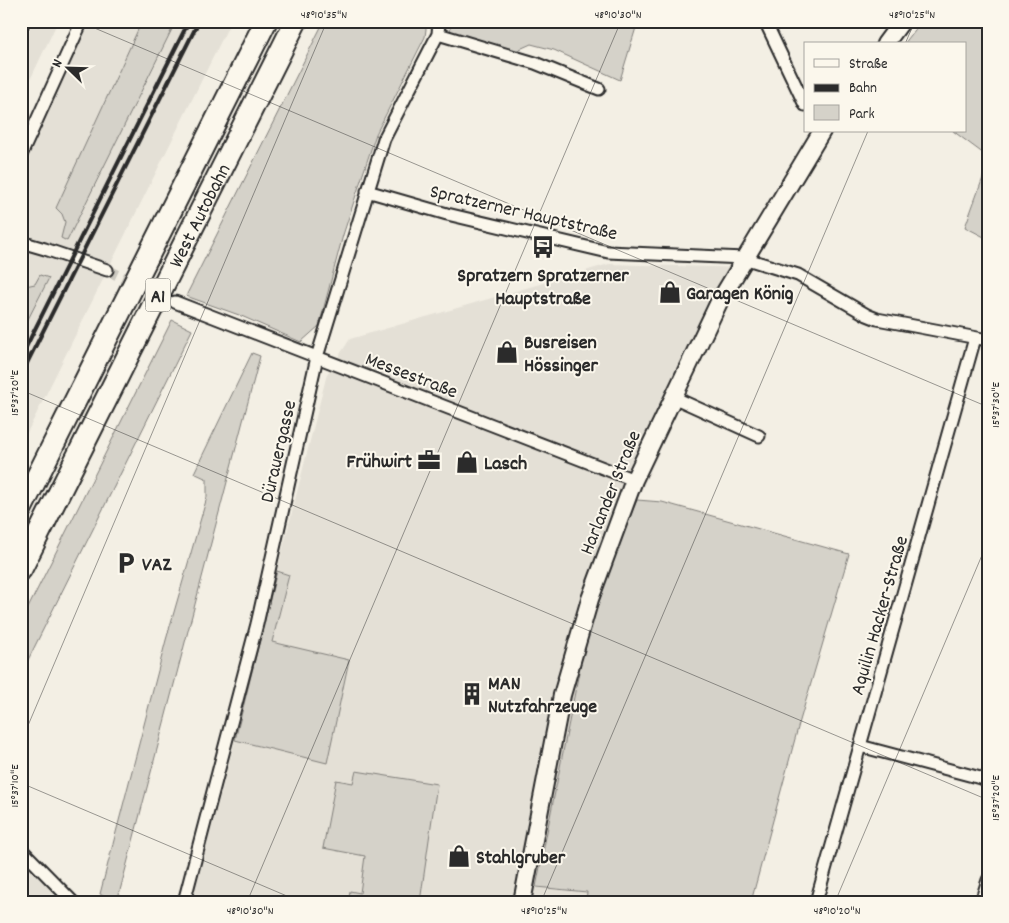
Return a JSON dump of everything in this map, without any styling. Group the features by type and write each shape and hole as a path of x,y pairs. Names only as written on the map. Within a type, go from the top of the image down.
{"highway":[{"name":"West Autobahn","path":"21,509 266,21"},
{"name":"West Autobahn","path":"21,570 296,21"}],"main road":[{"path":"886,42 902,21"},
{"name":"Harlander Straße","path":"522,902 562,696 590,599 634,480 719,302 819,133"}],"street":[{"path":"21,155 82,21"},
{"name":"Dürauergasse","path":"184,902 257,624 317,357 384,139 438,34 439,21"},
{"path":"765,21 804,103"},
{"path":"438,34 535,63 598,89"},
{"name":"Spratzerner Hauptstraße","path":"367,191 446,214 608,252 744,258 798,275 867,316 988,340"},
{"path":"21,242 45,248 107,270"},
{"name":"Messestraße","path":"175,302 634,480"},
{"name":"Aquilin Hacker-Straße","path":"816,902 975,338"},
{"path":"673,397 759,436"},
{"path":"860,746 988,780"},
{"path":"21,849 74,902"},
{"path":"981,902 988,880"}],"shaded area":[{"path":"21,21 58,21 21,99"},
{"path":"88,21 231,21 21,445 21,169"},
{"path":"609,264 744,268 637,500 599,589 536,887 587,892 586,902 191,902 235,740 326,762 272,642 289,575 277,571 327,374 350,339"},
{"path":"21,860 64,902 21,902"}],"green space":[{"path":"142,21 176,21 67,241 61,238 65,222 62,214 56,208"},
{"path":"324,21 427,21 425,37 376,134 343,235 319,326 301,342 239,315 186,296"},
{"path":"638,21 620,80 554,50 531,44 513,52 451,32 449,22"},
{"path":"922,21 988,21 988,157 954,132 966,132 966,42 906,42"},
{"path":"988,164 988,239 965,227"},
{"path":"40,275 49,278 21,333 21,287 35,284"},
{"path":"172,320 192,330 21,674 21,622"},
{"path":"252,353 260,356 117,902 113,902 100,894 166,640 207,497 207,479 194,473"},
{"path":"637,500 662,502 849,554 799,724 751,902 586,902 587,892 536,887 583,652 599,589"},
{"path":"277,571 289,575 272,642 349,660 327,763 235,740"},
{"path":"356,771 437,784 420,902 348,902 350,891 360,893 365,856 323,848 336,780 353,783"}],"tunnel":[{"path":"107,270 175,302"}],"railway":[{"path":"21,357 189,21"},
{"path":"21,375 199,21"}],"place":[{"name":"Spratzern Spratzerner Hauptstraße","path":"543,247"},
{"name":"Garagen König","path":"670,292"},
{"name":"Busreisen Hössinger","path":"507,352"},
{"name":"Frühwirt","path":"429,460"},
{"name":"Lasch","path":"467,462"},
{"name":"VAZ","path":"126,563"},
{"name":"MAN Nutzfahrzeuge","path":"472,694"},
{"name":"Stahlgruber","path":"459,856"}]}
